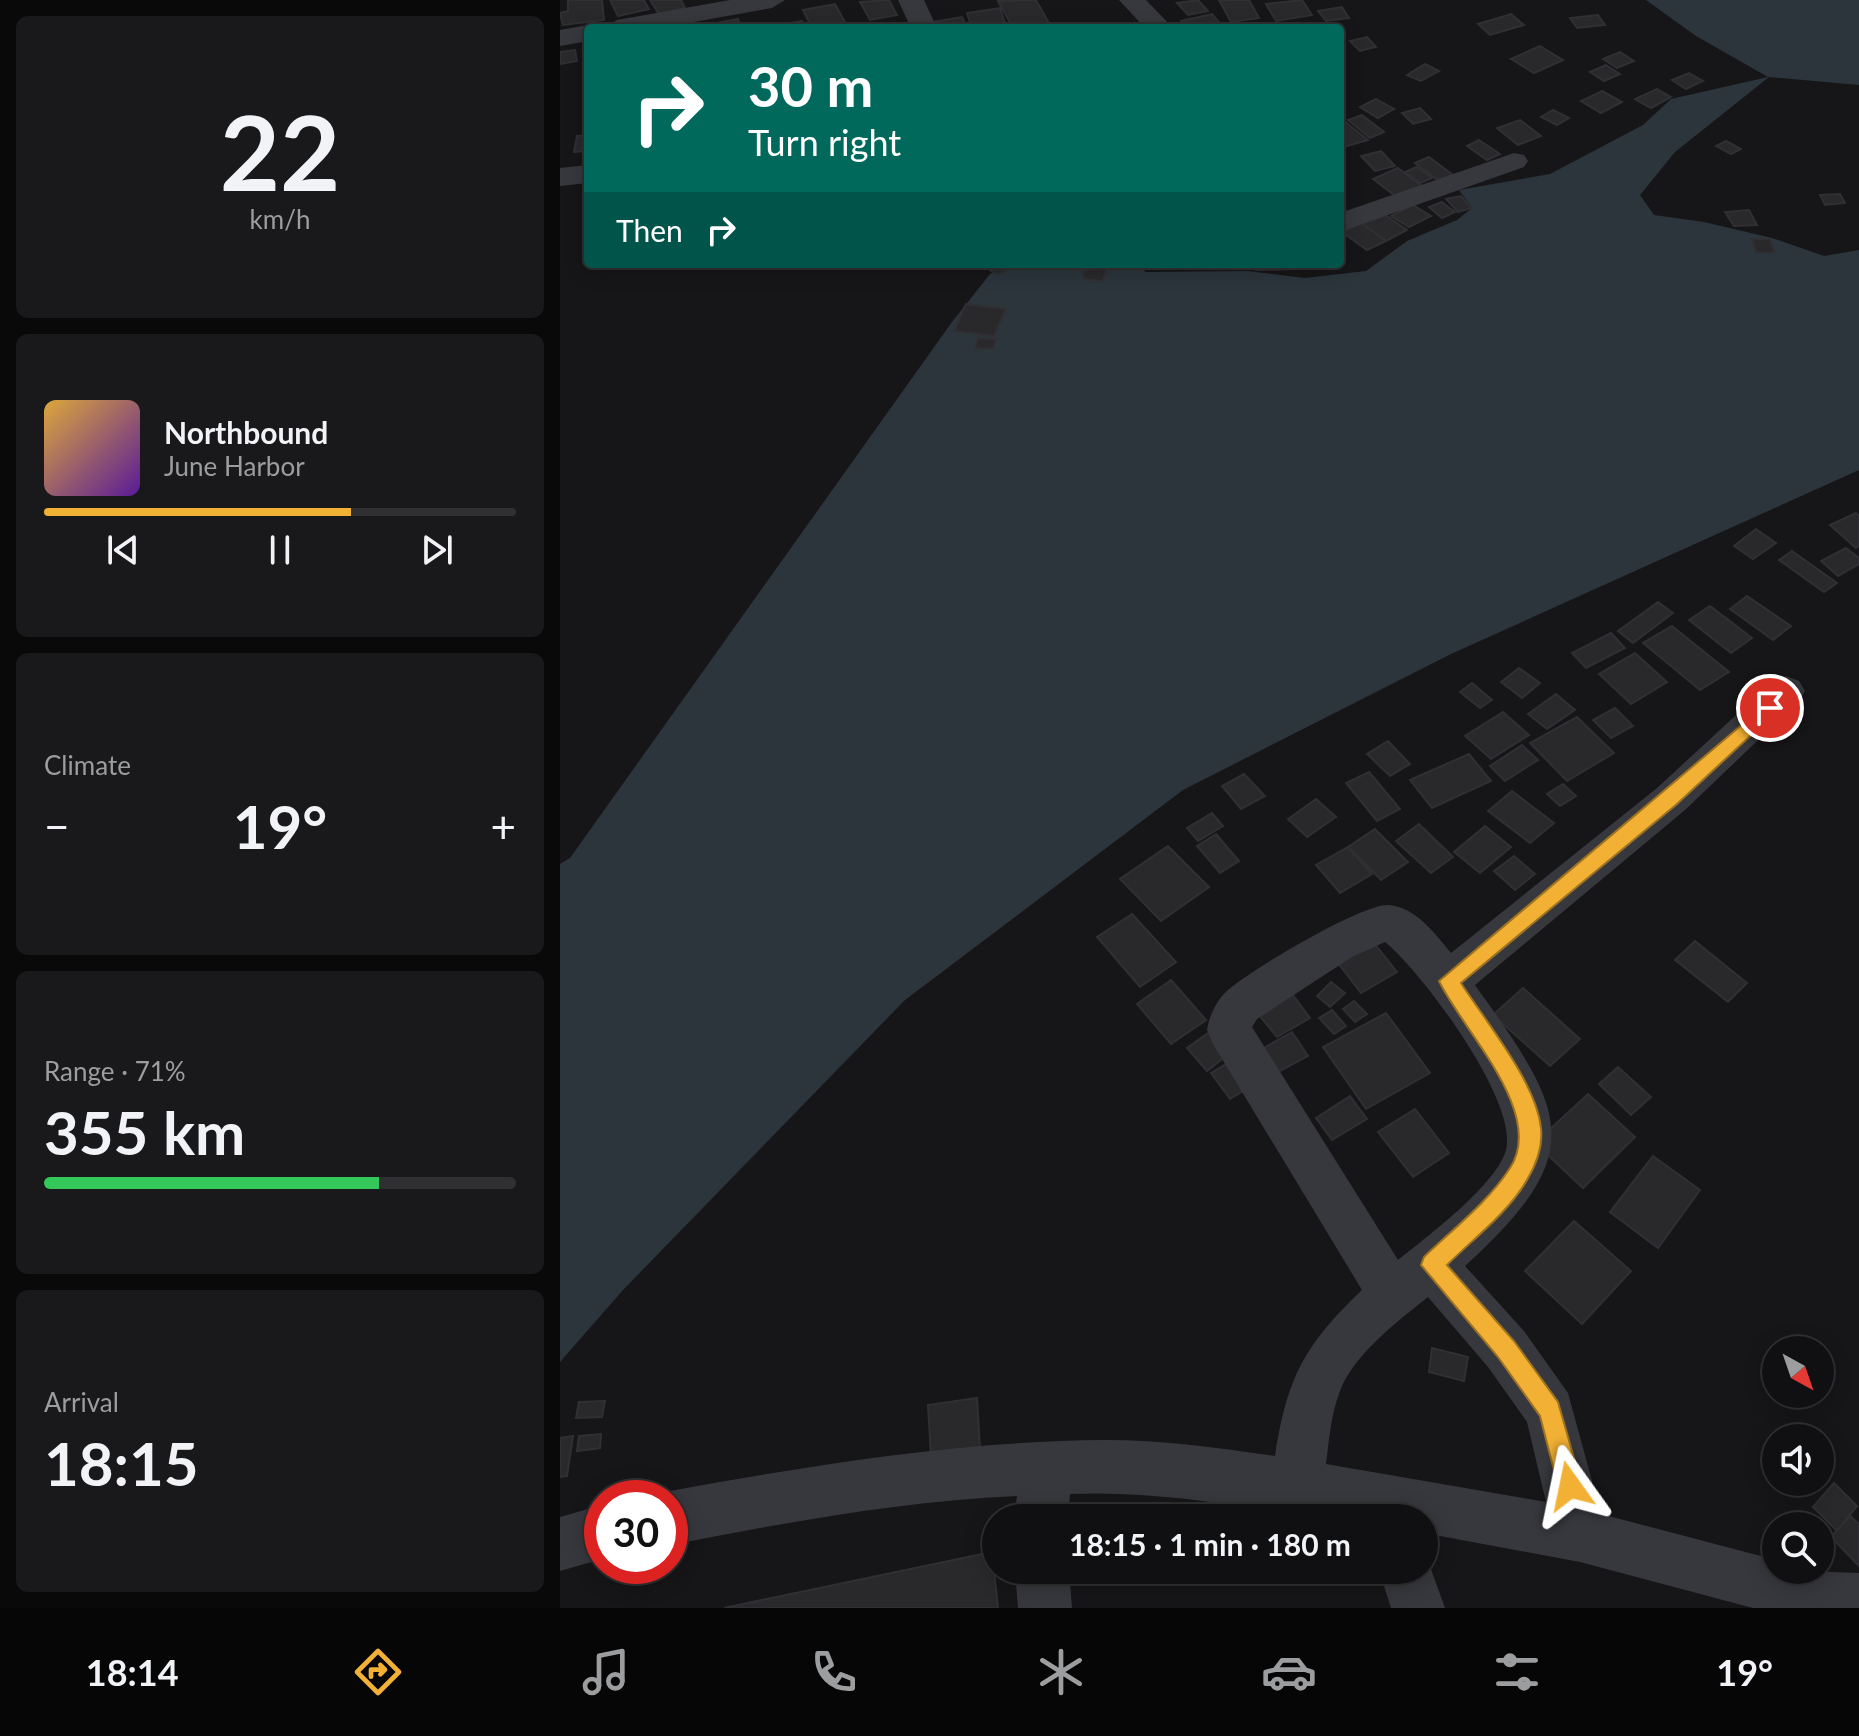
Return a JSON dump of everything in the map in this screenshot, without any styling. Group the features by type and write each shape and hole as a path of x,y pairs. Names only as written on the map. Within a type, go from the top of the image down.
{"street":[{"path":"639,24 772,0"},
{"path":"911,0 922,24"},
{"path":"1132,0 1156,24"},
{"path":"560,38 584,34"},
{"path":"1344,222 1514,161"},
{"path":"560,177 584,174"},
{"path":"1449,981 1671,799 1786,691"},
{"path":"1297,1487 1313,1394 1323,1370 1338,1349 1392,1295 1432,1265 1502,1197 1519,1175 1529,1153 1531,1128 1522,1098 1449,981 1403,927 1392,922 1378,923 1364,929 1242,1005 1230,1022 1229,1030 1392,1295"},
{"path":"1432,1265 1506,1349 1550,1411 1580,1535"},
{"path":"688,1515 846,1486 986,1471 1044,1494 1108,1466 1225,1475 1372,1504"},
{"path":"1438,1515 1580,1535 1810,1596 1859,1600"},
{"path":"560,1544 584,1537"},
{"path":"1043,1584 1045,1608"},
{"path":"1410,1584 1418,1608"}],"shaded area":[{"path":"1646,0 1859,0 1859,85 1769,77 1675,152 1640,195 1654,215 1704,222 1772,238 1824,256 1859,250 1859,470 1451,654 1183,790 905,1000 623,1290 560,1362 560,864 570,858 952,322 990,274 1000,268 1140,268 1146,272 1248,271 1305,278 1366,271 1407,241 1457,220 1472,208 1459,190 1550,174 1643,125 1671,99 1768,77 1696,36"}],"building":[{"path":"568,0 602,0 604,20 563,25 560,13 568,11"},
{"path":"610,0 644,0 649,9 618,16"},
{"path":"650,0 681,0 685,8 659,14"},
{"path":"889,0 897,15 870,20 860,2"},
{"path":"1036,0 1049,24 1011,24 998,1"},
{"path":"1198,0 1208,11 1188,15 1177,3"},
{"path":"1219,0 1249,0 1259,18 1231,22"},
{"path":"1302,0 1312,15 1276,21 1266,4"},
{"path":"835,4 846,24 810,24 803,10"},
{"path":"1342,7 1349,18 1326,21 1318,11"},
{"path":"1000,8 1005,23 971,24 967,13"},
{"path":"1212,14 1220,24 1183,24 1181,21"},
{"path":"1511,14 1524,25 1490,35 1478,24"},
{"path":"1598,15 1605,25 1577,28 1570,18"},
{"path":"962,17 965,24 933,24"},
{"path":"738,19 740,24 712,24"},
{"path":"1367,37 1376,47 1360,51 1350,41"},
{"path":"1540,46 1563,60 1534,73 1511,59"},
{"path":"575,50 577,61 560,64 560,52"},
{"path":"1620,52 1634,61 1617,68 1603,59"},
{"path":"1425,64 1439,71 1421,81 1407,75"},
{"path":"1606,65 1620,74 1604,81 1590,72"},
{"path":"1689,73 1703,81 1686,89 1672,80"},
{"path":"1657,89 1671,97 1651,108 1635,99"},
{"path":"1602,91 1622,102 1601,113 1581,101"},
{"path":"1376,99 1394,109 1378,118 1360,107"},
{"path":"1420,108 1431,119 1413,124 1402,113"},
{"path":"1553,110 1569,118 1557,125 1541,117"},
{"path":"1362,115 1384,132 1370,138 1348,120"},
{"path":"1520,120 1541,136 1518,145 1497,128"},
{"path":"1344,121 1368,140 1344,147"},
{"path":"584,135 584,151 574,152 577,136"},
{"path":"1479,140 1500,154 1487,160 1467,146"},
{"path":"1726,141 1741,149 1731,154 1716,146"},
{"path":"1381,151 1395,166 1375,171 1361,156"},
{"path":"1429,157 1453,175 1439,181 1415,163"},
{"path":"1417,167 1432,178 1420,183 1405,172"},
{"path":"1398,168 1423,187 1398,198 1373,179"},
{"path":"1840,194 1845,203 1825,205 1820,195"},
{"path":"1461,196 1471,208 1458,212 1446,199"},
{"path":"1442,202 1455,212 1442,218 1429,207"},
{"path":"1413,205 1431,216 1409,227 1391,216"},
{"path":"1749,210 1757,225 1734,226 1725,212"},
{"path":"1382,213 1407,230 1386,241 1361,223"},
{"path":"1361,223 1386,241 1367,250 1344,231"},
{"path":"1752,239 1770,239 1775,253 1756,253"},
{"path":"987,268 1010,268 998,275"},
{"path":"1107,268 1103,281 1084,279 1082,271"},
{"path":"1256,268 1298,268 1298,269"},
{"path":"966,304 1006,309 994,336 954,331"},
{"path":"978,338 996,339 993,349 975,348"},
{"path":"1856,513 1859,516 1859,546 1856,548 1830,525"},
{"path":"1756,529 1776,543 1753,559 1734,546"},
{"path":"1846,548 1859,558 1859,564 1838,576 1821,561"},
{"path":"1792,551 1837,583 1824,592 1779,560"},
{"path":"1747,596 1791,626 1773,640 1730,609"},
{"path":"1658,602 1673,613 1633,643 1618,631"},
{"path":"1710,606 1752,638 1731,653 1689,620"},
{"path":"1672,626 1729,672 1700,690 1643,643"},
{"path":"1611,633 1625,648 1586,668 1572,653"},
{"path":"1635,653 1667,682 1631,704 1599,674"},
{"path":"1519,668 1540,683 1522,698 1501,682"},
{"path":"1472,683 1492,700 1480,708 1460,692"},
{"path":"1556,694 1575,710 1547,729 1528,714"},
{"path":"1615,708 1633,726 1611,738 1593,720"},
{"path":"1503,712 1529,735 1491,759 1465,736"},
{"path":"1577,717 1614,753 1567,781 1530,743"},
{"path":"1388,741 1410,764 1390,776 1367,754"},
{"path":"1522,745 1538,760 1505,781 1490,766"},
{"path":"1469,754 1491,781 1432,808 1410,780"},
{"path":"1369,772 1400,809 1377,821 1346,783"},
{"path":"1244,774 1265,796 1241,809 1222,786"},
{"path":"1563,784 1576,796 1560,806 1547,794"},
{"path":"1512,791 1554,823 1530,843 1488,811"},
{"path":"1316,799 1336,817 1307,837 1288,819"},
{"path":"1212,813 1223,826 1198,841 1187,828"},
{"path":"1419,824 1453,857 1431,873 1396,841"},
{"path":"1485,826 1511,847 1480,873 1454,852"},
{"path":"1375,829 1408,862 1381,880 1348,847"},
{"path":"1216,834 1239,861 1220,873 1197,846"},
{"path":"1168,846 1209,887 1161,921 1120,879"},
{"path":"1348,847 1372,874 1340,893 1316,865"},
{"path":"1514,856 1535,874 1515,890 1494,871"},
{"path":"1132,914 1176,962 1140,987 1097,937"},
{"path":"1695,941 1747,983 1728,1002 1675,960"},
{"path":"1374,943 1397,972 1361,993 1338,963"},
{"path":"1171,980 1206,1020 1171,1044 1137,1004"},
{"path":"1331,982 1345,993 1330,1007 1317,996"},
{"path":"1523,988 1580,1039 1550,1066 1493,1015"},
{"path":"1289,990 1310,1018 1277,1037 1255,1010"},
{"path":"1354,1001 1367,1014 1355,1022 1343,1009"},
{"path":"1332,1010 1346,1026 1334,1034 1319,1018"},
{"path":"1386,1013 1430,1073 1366,1109 1323,1047"},
{"path":"1211,1031 1231,1052 1207,1071 1187,1048"},
{"path":"1292,1032 1308,1056 1269,1077 1253,1054"},
{"path":"1234,1059 1253,1085 1230,1099 1211,1073"},
{"path":"1618,1067 1651,1097 1631,1115 1599,1084"},
{"path":"1588,1094 1635,1137 1583,1188 1535,1143"},
{"path":"1350,1096 1367,1119 1332,1140 1316,1118"},
{"path":"1415,1109 1449,1153 1413,1177 1378,1132"},
{"path":"1653,1156 1700,1190 1658,1248 1610,1212"},
{"path":"1574,1221 1631,1271 1582,1324 1525,1271"},
{"path":"1432,1348 1468,1357 1464,1381 1429,1372"},
{"path":"977,1398 980,1449 931,1457 928,1405"},
{"path":"605,1401 602,1417 576,1418 579,1402"},
{"path":"601,1434 600,1448 577,1451 579,1436"},
{"path":"573,1436 567,1476 560,1477 560,1438"},
{"path":"1834,1483 1857,1506 1837,1531 1834,1528 1834,1512 1818,1512 1813,1507 1823,1496 1834,1496"},
{"path":"1850,1516 1859,1524 1859,1566 1834,1540 1834,1534"},
{"path":"982,1554 982,1584 995,1584 998,1608 724,1608"}],"route":[{"path":"1570,1486 1550,1411 1506,1349 1432,1265 1502,1197 1519,1175 1529,1153 1531,1128 1522,1098 1449,981 1536,913 1671,799 1770,708"}]}
